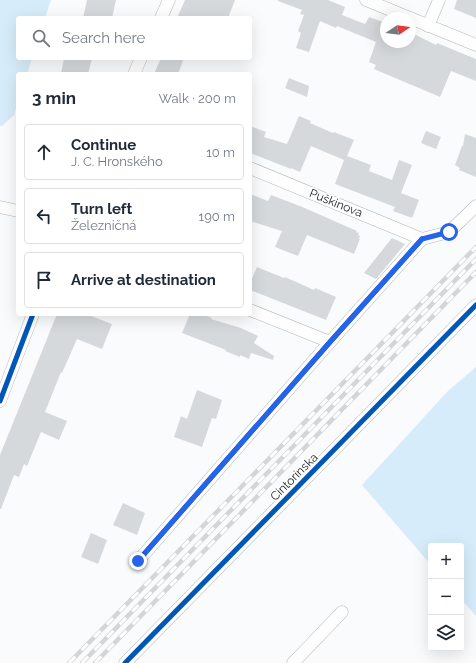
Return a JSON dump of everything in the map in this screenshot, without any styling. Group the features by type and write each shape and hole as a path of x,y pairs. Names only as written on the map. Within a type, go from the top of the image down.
{"street":[{"path":"161,16 169,0"},
{"path":"366,0 395,12"},
{"path":"428,26 439,0"},
{"path":"416,21 476,45"},
{"path":"135,72 140,60"},
{"name":"Puškinova","path":"252,169 422,239"},
{"path":"138,561 422,239 449,232 476,206"},
{"path":"0,208 16,211"},
{"name":"Cintorínska","path":"126,663 476,305"},
{"path":"252,311 330,342"},
{"path":"0,402 32,316"},
{"path":"293,663 342,612"}],"shaded area":[{"path":"0,0 51,0 46,16 16,16 16,60 31,60 28,72 16,72 16,108 14,115 2,126 0,126"},
{"path":"476,367 476,616 464,602 464,543 428,543 428,562 362,485 448,391"}],"building":[{"path":"87,0 116,0 112,16 83,16"},
{"path":"185,0 235,0 229,16 178,16"},
{"path":"328,0 345,7 342,15 365,24 369,17 380,21 380,48 416,48 416,35 436,45 437,43 476,59 476,81 451,71 440,97 374,69 376,65 369,62 376,42 337,26 336,28 320,21 309,52 296,48 301,33 298,31 304,15 300,14 302,10 278,1"},
{"path":"457,0 476,0 476,18 454,9"},
{"path":"64,60 92,60 88,72 61,72"},
{"path":"160,60 183,60 179,72 155,72"},
{"path":"289,78 309,86 307,97 285,88"},
{"path":"299,116 311,121 310,123 354,140 347,156 371,165 369,171 392,180 399,160 412,165 401,193 419,200 412,218 393,211 395,207 335,184 344,160 311,146 300,172 252,154 252,127 266,132 264,137 287,144"},
{"path":"426,131 441,137 436,149 421,143"},
{"path":"465,134 476,138 476,177 459,170 460,168 455,165 463,146"},
{"path":"252,195 268,201 271,195 300,206 357,231 356,232 359,233 358,235 360,236 360,239 354,254 307,235 298,256 275,247 282,231 252,222"},
{"path":"392,238 405,244 376,279 364,273"},
{"path":"257,267 284,278 285,277 314,290 315,288 336,297 326,320 252,291 252,278"},
{"path":"56,316 91,316 112,324 102,349 77,339 62,373 61,372 45,412 67,421 59,440 41,432 27,466 24,464 19,477 14,475 1,509 0,455"},
{"path":"189,316 206,316 212,318 211,319 241,328 258,336 254,343 274,356 273,360 251,353 249,359 240,355 240,357 182,333"},
{"path":"197,390 222,400 216,419 212,418 202,447 174,437 181,416 187,419"},
{"path":"123,503 145,513 137,535 113,525"},
{"path":"91,533 107,540 98,564 81,557"}],"railway":[{"path":"69,663 476,247"},
{"path":"82,663 476,259"},
{"path":"95,663 476,272"}],"cycle path":[{"path":"138,561 422,239"},
{"path":"125,663 476,305"},
{"path":"0,401 32,316"}],"route":[{"path":"138,561 422,239 449,232"}]}
